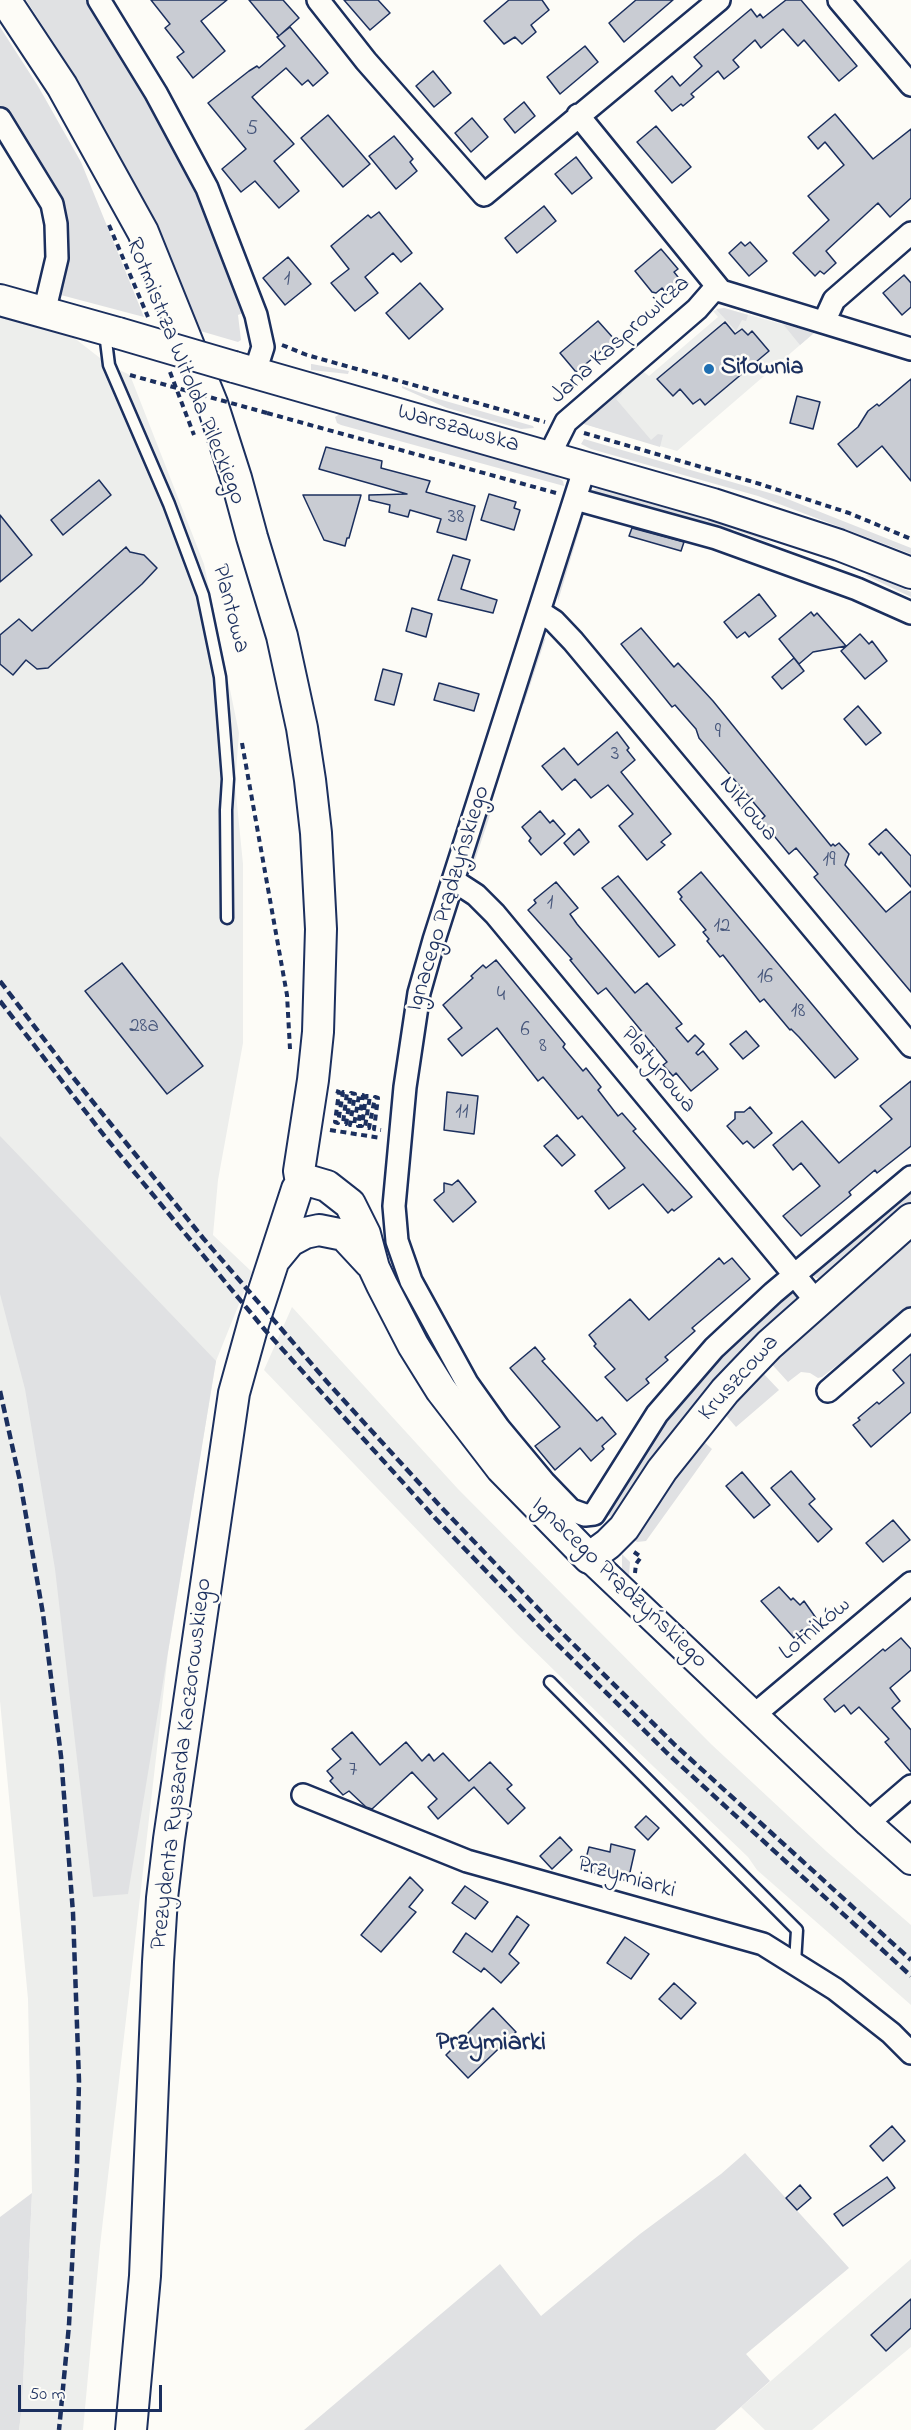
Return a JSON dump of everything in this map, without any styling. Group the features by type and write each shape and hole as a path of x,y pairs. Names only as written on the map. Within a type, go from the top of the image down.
{"main road":[{"name":"Rotmistrza Witolda Pileckiego","path":"5,0 62,86 143,232 195,358 236,478 282,636 302,728 316,832 321,929 321,985 313,1080 298,1191"},
{"name":"Warszawska","path":"0,300 712,504 839,545 911,573"},
{"name":"Ignacego Prądzyńskiego","path":"374,1268 298,1191 310,1181 327,1186 350,1204 365,1233 374,1268 413,1345 458,1414 507,1475 589,1558"},
{"name":"Prezydenta Ryszarda Kaczorowskiego","path":"131,2430 145,2276 158,1962 169,1839 234,1393 254,1321 298,1191"},
{"name":"Kruszcowa","path":"589,1558 624,1528 662,1470 725,1391 816,1301 911,1219"},
{"path":"275,1260 285,1246 305,1233 319,1230 344,1236"}],"street":[{"path":"99,0 156,93 207,188 256,315 263,347 244,370"},
{"path":"318,0 366,61 484,195 719,0"},
{"path":"840,0 911,85"},
{"path":"578,115 717,286"},
{"path":"0,119 52,204 57,258 44,313"},
{"path":"824,322 834,300 911,233"},
{"name":"Jana Kasprowicza","path":"549,456 566,422 697,309 717,286 721,291 911,349"},
{"name":"Ignacego Prądzyńskiego","path":"585,467 424,975 412,1027 402,1111 394,1206 395,1229 411,1281 467,1383 499,1428 544,1482 571,1510 585,1515 594,1514 657,1414 726,1336 794,1275"},
{"path":"575,499 716,538 857,589 911,613"},
{"name":"Niklowa","path":"540,612 554,621 573,641 911,1046"},
{"name":"Platynowa","path":"453,880 476,895 490,908 816,1301"},
{"path":"794,1275 911,1177"},
{"path":"828,1391 911,1319"},
{"name":"Ignacego Prądzyńskiego","path":"589,1558 911,1861"},
{"name":"Lotników","path":"754,1715 911,1583"},
{"path":"868,1823 911,1786"},
{"name":"Przymiarki","path":"303,1796 467,1861 764,1944 835,1989 891,2033 911,2053"}],"lane":[{"name":"Plantowa","path":"111,331 110,365 169,504 203,595 220,677 228,779 227,918"},
{"path":"550,1682 797,1930 795,1963"}],"path":[{"path":"307,355 760,484 849,513 911,539"},
{"path":"130,375 575,499"},
{"path":"225,730 240,730 287,995 290,1051"},
{"path":"331,1121 336,1091 339,1092 335,1122 339,1123 343,1092 347,1093 343,1123 346,1124 351,1093 355,1094 350,1125 354,1125 359,1095 363,1095 358,1126 362,1126 366,1096 370,1096 365,1127 369,1128 375,1097 378,1098 374,1129"},
{"path":"328,1129 375,1137"}],"shaded area":[{"path":"26,0 90,0 120,42 198,189 245,312 238,315 241,340 238,342 197,330 158,237 102,126 78,80"},
{"path":"0,27 38,86 81,162 144,317 57,294 63,250 0,110"},
{"path":"724,308 814,333 677,451 584,424 586,418 641,370 649,376 718,317 713,311"},
{"path":"724,308 748,315 746,321 742,320 736,331 716,309"},
{"path":"0,317 73,337 109,365 130,375 204,564 239,733 235,784 243,864 243,1043 218,1180 213,1235 252,1272 216,1361 168,1653 100,2246 83,2430 19,2430 32,2193 28,1999 0,1701"},
{"path":"783,324 814,333 800,345"},
{"path":"311,364 349,371 348,374 311,370"},
{"path":"402,386 534,428 521,429 447,408"},
{"path":"623,387 622,393 616,399 651,440 658,434 663,435 660,447 584,424 586,418"},
{"path":"340,414 553,474 563,481 564,486 341,425 337,423 335,417"},
{"path":"584,439 780,496 911,548 911,554 758,496 591,449 581,444"},
{"path":"607,488 747,529 772,543 732,529 729,535 589,493 595,489"},
{"path":"586,508 558,601 557,585 580,514"},
{"path":"865,575 874,576 911,592 911,597"},
{"path":"546,637 524,704 519,703 538,646"},
{"path":"486,805 492,809 472,869 470,860"},
{"path":"0,1136 216,1361 128,1894 93,1897 55,1569 25,1389 0,1294"},
{"path":"911,1187 911,1206 821,1280 814,1277 813,1272"},
{"path":"911,1233 911,1307 848,1361 840,1363 822,1377 818,1378 810,1373 801,1372 788,1382 768,1360"},
{"path":"786,1291 797,1293 797,1303 613,1520 605,1511 632,1466 694,1382"},
{"path":"292,1307 458,1489 711,1744 826,1851 911,1925 911,2005 757,1870 748,1857 516,1633 264,1370"},
{"path":"762,1372 779,1390 736,1427 723,1412"},
{"path":"702,1440 712,1449 646,1541 637,1542 631,1538"},
{"path":"622,1554 630,1562 629,1577 632,1585 622,1570"},
{"path":"745,2153 849,2268 746,2354 770,2381 715,2430 304,2430 500,2264 541,2316 640,2234 721,2174"},
{"path":"32,2193 19,2430 0,2430 0,2217"},
{"path":"911,2259 911,2347 812,2430 765,2430 741,2407"}],"building":[{"path":"151,0 227,0 201,21 225,51 193,78 177,57 184,52 165,28 170,24"},
{"path":"249,0 283,0 299,18 280,35 290,27 328,73 313,86 308,80 302,85 286,68 252,97 294,144 274,161 299,191 279,208 255,181 241,192 222,169 246,149 208,103 249,71 257,66 259,68 285,46"},
{"path":"344,0 378,0 390,13 370,30"},
{"path":"509,0 542,0 549,10 531,25 536,32 522,44 515,37 504,44 484,21"},
{"path":"636,0 673,0 624,42 609,23"},
{"path":"786,0 801,0 857,66 839,81 804,40 798,46 783,29 761,48 755,40 733,60 739,67 724,79 718,71 691,94 694,97 683,106 681,104 672,111 655,91 672,76 680,86 702,66 694,57 751,9 757,17 760,14 763,18"},
{"path":"585,46 598,62 560,94 547,77"},
{"path":"433,71 451,93 434,107 416,86"},
{"path":"524,102 535,116 515,133 504,119"},
{"path":"835,114 873,159 911,129 911,198 890,217 878,203 826,251 836,263 824,274 820,271 815,276 793,253 829,220 808,196 844,165 825,142 818,149 808,137"},
{"path":"328,115 370,164 343,187 301,138"},
{"path":"472,118 488,137 471,152 455,133"},
{"path":"656,126 691,167 672,183 637,142"},
{"path":"394,136 413,159 410,162 417,171 396,189 369,156"},
{"path":"576,157 592,178 572,194 555,174"},
{"path":"544,206 556,221 517,253 505,238"},
{"path":"379,212 412,253 401,262 393,253 365,277 378,293 355,311 331,283 349,269 331,246 368,215 371,218"},
{"path":"741,242 745,246 750,242 767,261 749,276 729,253"},
{"path":"661,249 678,269 674,272 682,282 667,294 662,288 656,293 652,292 635,271"},
{"path":"288,257 311,284 285,305 263,278"},
{"path":"904,275 911,283 911,307 902,315 883,293"},
{"path":"420,283 443,309 409,339 386,313"},
{"path":"598,321 615,340 576,372 560,353"},
{"name":"Siłownia","path":"725,322 735,334 742,329 748,335 752,331 769,351 705,405 700,399 693,404 680,389 673,396 657,379"},
{"path":"911,379 911,481 882,446 857,467 838,444 858,427 868,411 877,404 879,406"},
{"path":"797,396 820,402 813,429 790,423"},
{"path":"326,447 382,461 381,468 430,481 426,492 475,506 466,540 437,532 441,519 410,510 408,517 389,512 390,505 369,500 369,495 407,494 319,469"},
{"path":"99,480 111,495 63,535 51,520"},
{"path":"489,494 516,502 514,508 520,510 514,530 481,520"},
{"path":"303,495 361,495 345,546 324,540"},
{"path":"0,515 32,555 0,582"},
{"path":"632,528 684,542 681,551 629,536"},
{"path":"126,547 130,552 144,555 157,568 142,584 48,668 37,669 26,660 13,675 0,664 0,635 19,619 32,631"},
{"path":"453,555 470,560 461,589 497,600 493,613 438,600"},
{"path":"759,594 776,616 749,637 745,632 737,638 724,622"},
{"path":"412,608 432,614 426,637 406,631"},
{"path":"811,612 814,616 817,613 846,646 813,652 799,664 779,639"},
{"path":"641,628 674,667 678,663 713,701 831,846 839,843 849,854 845,865 886,912 911,891 911,992 814,877 818,874 796,848 789,854 761,820 765,816 699,738 696,729 675,705 672,707 621,644"},
{"path":"860,634 869,644 872,641 887,661 865,679 841,651"},
{"path":"794,658 804,671 782,689 772,677"},
{"path":"383,669 402,674 394,705 375,700"},
{"path":"439,683 479,694 474,711 434,700"},
{"path":"858,706 881,733 866,745 844,719"},
{"path":"617,732 635,760 621,772 671,834 661,842 665,845 647,860 619,826 633,814 608,785 591,798 575,779 562,790 542,766 564,748 578,765"},
{"path":"540,811 550,823 553,820 565,834 541,855 529,841 531,838 522,827"},
{"path":"579,829 589,842 574,855 564,843"},
{"path":"886,829 911,856 911,887 881,852 879,855 869,844"},
{"path":"701,872 858,1059 835,1078 764,999 760,1002 723,955 720,957 707,941 709,939 703,932 706,930 680,899 682,897 678,892"},
{"path":"618,876 675,945 659,957 602,888"},
{"path":"556,882 578,908 570,914 577,924 635,993 647,983 682,1024 676,1028 688,1042 695,1035 704,1044 696,1053 698,1055 703,1051 718,1069 691,1091 676,1073 673,1076 663,1065 667,1062 606,988 598,994 570,960 572,959 528,910 536,903 534,900"},
{"path":"496,960 565,1044 563,1047 583,1071 586,1068 601,1087 598,1090 618,1116 622,1113 636,1129 633,1131 692,1197 674,1211 672,1209 668,1213 643,1184 609,1209 595,1191 625,1168 582,1116 578,1119 543,1077 538,1081 497,1028 462,1056 448,1039 462,1028 443,1005 473,978 471,976 483,965 486,968"},
{"path":"122,963 203,1066 167,1094 85,991"},
{"path":"746,1031 759,1046 743,1059 730,1044"},
{"path":"911,1081 911,1146 877,1173 875,1170 849,1192 851,1195 801,1236 783,1216 820,1186 801,1163 793,1170 773,1145 802,1121 839,1163 892,1119 880,1106"},
{"path":"447,1092 478,1096 474,1134 444,1130"},
{"path":"750,1107 772,1133 754,1148 747,1141 743,1144 727,1126 735,1119 735,1112 744,1112"},
{"path":"557,1135 575,1155 562,1166 544,1146"},
{"path":"458,1180 476,1202 453,1222 434,1200 444,1192 444,1183 452,1185"},
{"path":"719,1258 724,1264 732,1258 750,1279 692,1328 695,1331 665,1357 668,1360 646,1379 649,1383 627,1401 605,1377 615,1369 594,1346 596,1344 589,1335 630,1299 649,1320"},
{"path":"535,1347 545,1359 542,1361 597,1421 602,1417 616,1434 602,1446 604,1449 591,1461 580,1448 555,1470 535,1446 560,1427 510,1368"},
{"path":"911,1354 911,1412 871,1447 853,1425 877,1402 879,1404 904,1383 893,1370"},
{"path":"791,1471 815,1499 809,1504 832,1529 818,1542 771,1488"},
{"path":"742,1472 770,1505 754,1518 726,1486"},
{"path":"893,1520 910,1540 883,1562 866,1543"},
{"path":"779,1587 791,1600 793,1598 800,1605 804,1601 816,1618 810,1624 811,1631 802,1630 794,1638 761,1601"},
{"path":"901,1638 911,1649 911,1670 890,1688 900,1701 892,1708 911,1730 911,1772 885,1742 889,1739 859,1707 851,1714 844,1705 835,1712 824,1699 883,1649 885,1651"},
{"path":"352,1732 380,1765 406,1742 422,1761 429,1754 434,1761 443,1753 469,1781 490,1762 512,1785 507,1789 525,1808 508,1824 474,1787 438,1819 428,1807 437,1799 412,1772 372,1809 366,1807 349,1791 343,1795 330,1781 333,1778 327,1771 341,1759 332,1749"},
{"path":"646,1816 659,1828 648,1840 635,1827"},
{"path":"560,1837 572,1850 552,1869 540,1856"},
{"path":"611,1844 635,1850 628,1881 583,1870 589,1847 610,1852"},
{"path":"410,1877 423,1890 409,1907 416,1912 381,1952 361,1935"},
{"path":"465,1886 488,1902 475,1919 452,1903"},
{"path":"517,1916 529,1925 509,1954 519,1963 501,1983 484,1968 481,1972 453,1952 466,1933 492,1952"},
{"path":"625,1937 649,1954 631,1979 607,1963"},
{"path":"674,1983 696,2003 681,2019 659,1999"},
{"path":"493,2008 516,2032 468,2078 446,2055"},
{"path":"892,2126 905,2141 883,2161 870,2146"},
{"path":"887,2177 895,2188 843,2226 834,2214"},
{"path":"800,2185 811,2198 797,2210 786,2198"},
{"path":"911,2299 911,2328 886,2351 871,2335"}],"railway":[{"path":"0,981 72,1076 203,1238 328,1383 441,1507 550,1621 675,1745 911,1960"},
{"path":"0,1001 106,1138 265,1330 436,1519 543,1630 667,1753 911,1976"},
{"path":"0,1391 20,1481 43,1614 61,1756 73,1913 79,2081 77,2166 69,2325 59,2430"}],"place":[{"name":"Siłownia","path":"709,369"}],"district":[{"name":"Przymiarki","path":"491,2045"}]}
